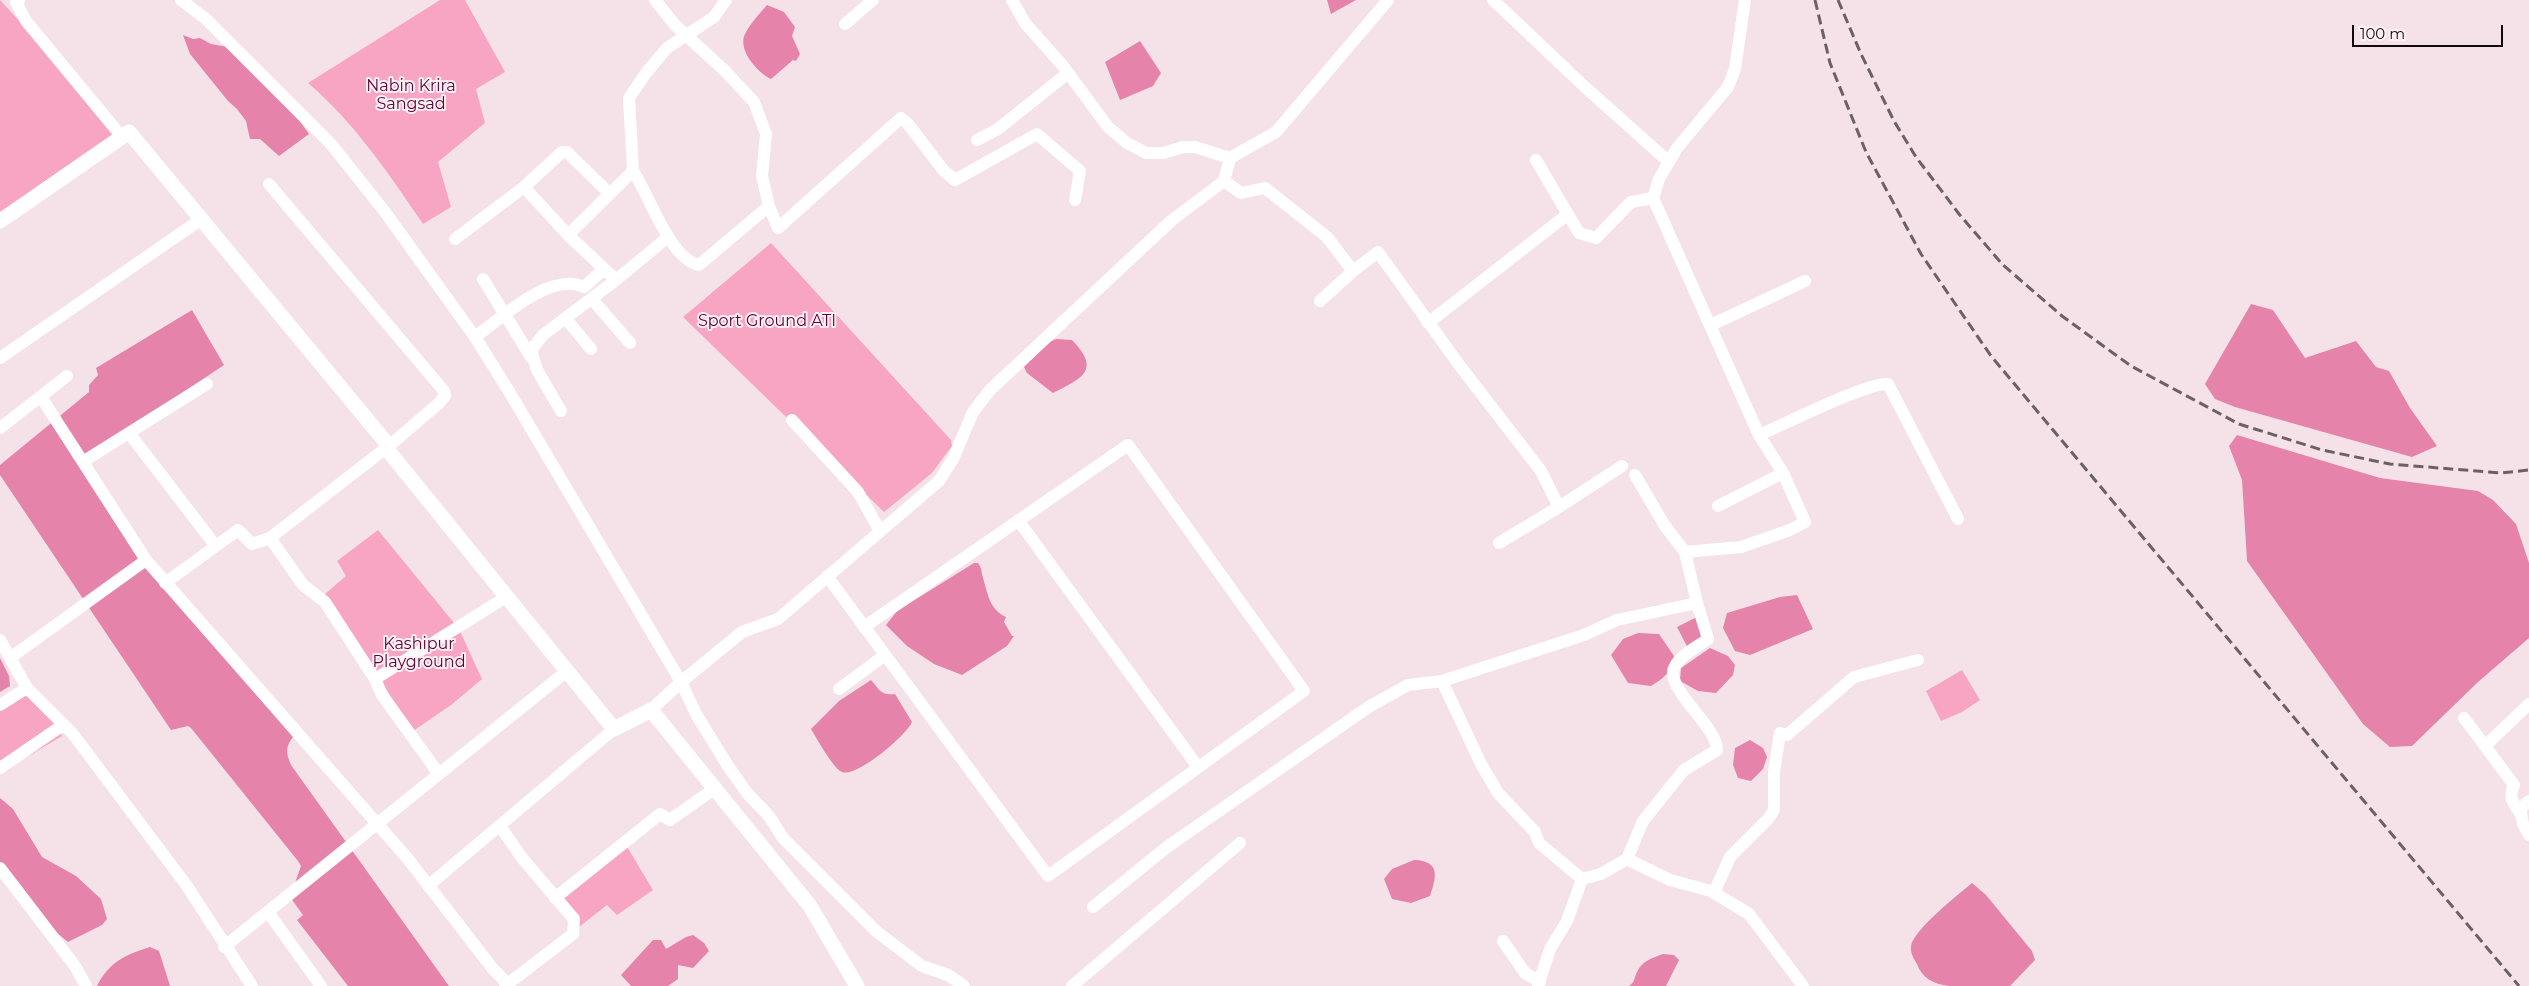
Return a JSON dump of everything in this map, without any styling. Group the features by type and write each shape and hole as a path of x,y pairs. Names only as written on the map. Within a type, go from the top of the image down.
{"street":[{"path":"19,0 16,2 26,21 122,137"},
{"path":"181,0 206,18 331,144 385,212 475,337 682,682 696,714 747,793 769,816 783,838 877,932 922,966 948,975 964,986"},
{"path":"655,0 675,25 725,71 754,102 761,116 766,134 762,176 769,206 778,228 901,118 908,124 944,171 955,180 1036,134 1080,171 1075,200"},
{"path":"726,0 714,17 688,36 667,48 646,73 629,98 633,171 642,184 668,237 684,257 692,263 699,265 769,206"},
{"path":"845,24 873,0"},
{"path":"1012,0 1026,23 1068,73 1108,127 1127,144 1146,153 1164,153 1183,147 1195,147 1230,158"},
{"path":"428,886 614,729 651,710 742,632 778,619 939,481 953,459 973,412 990,390 1172,220 1224,181 1230,158 1276,132 1388,0"},
{"path":"1493,0 1584,87 1669,162"},
{"path":"1685,552 1741,547 1790,530 1805,522 1784,473 1759,435 1711,325 1670,240 1653,198 1659,179 1677,148 1728,88 1735,69 1745,0"},
{"path":"977,140 998,129 1068,73"},
{"path":"0,221 129,132 388,447 614,729"},
{"path":"455,239 524,187 562,152 567,152 609,193"},
{"path":"1536,160 1579,233 1596,238 1631,202 1653,198"},
{"path":"568,235 633,171"},
{"path":"1224,181 1241,193 1265,188 1327,237 1353,271"},
{"path":"165,583 238,530 252,544 270,538 388,447 445,396 444,391 269,184"},
{"path":"524,187 568,235 603,270 616,280"},
{"path":"1428,323 1568,214"},
{"path":"0,358 200,220"},
{"path":"532,357 531,350 535,343 668,237"},
{"path":"1320,301 1353,271 1378,252 1428,323 1541,471 1559,507"},
{"path":"475,337 539,291 565,282 575,282 584,287 603,270"},
{"path":"483,279 532,357 561,411"},
{"path":"1711,325 1805,281"},
{"path":"592,299 630,343"},
{"path":"566,319 591,349"},
{"path":"0,428 67,376"},
{"path":"84,461 208,384"},
{"path":"1759,435 1861,391 1880,384 1888,384 1958,519"},
{"path":"41,397 146,560 376,825 408,859 506,985 574,934 574,919 522,858 500,826"},
{"path":"792,420 858,492 880,531"},
{"path":"129,433 215,545"},
{"path":"827,576 864,627 1048,876 1304,691 1128,445 864,627"},
{"path":"1499,542 1559,507 1622,466"},
{"path":"1718,506 1784,473"},
{"path":"1582,879 1602,874 1627,859 1643,822 1684,770 1716,750 1717,742 1710,729 1683,696 1673,676 1673,668 1680,659 1708,639 1685,552 1665,526 1635,476"},
{"path":"1018,520 1198,767"},
{"path":"270,538 303,585 326,602 375,679 382,695 439,774"},
{"path":"10,658 146,560"},
{"path":"375,679 506,596"},
{"path":"1093,907 1167,847 1370,706 1408,685 1442,681 1584,635 1617,620 1697,603"},
{"path":"0,640 27,688 63,724 187,886 224,947 252,986"},
{"path":"840,689 885,655"},
{"path":"1714,893 1730,857 1768,819 1774,810 1774,772 1780,733 1787,735 1854,677 1918,660"},
{"path":"224,947 567,671"},
{"path":"1442,681 1481,764 1498,793 1535,832 1538,842 1582,879"},
{"path":"0,704 27,688"},
{"path":"2486,746 2529,704"},
{"path":"651,710 810,906 858,986"},
{"path":"2464,718 2514,785 2510,793 2511,800 2521,814"},
{"path":"0,768 63,724"},
{"path":"555,898 660,814 670,820 714,789"},
{"path":"2529,801 2520,809 2523,824 2529,835"},
{"path":"1072,986 1240,843"},
{"path":"1627,859 1670,880 1714,893 1749,914 1804,986"},
{"path":"0,868 76,966 86,986"},
{"path":"1503,941 1525,973 1539,984 1550,950 1567,921 1582,879"},
{"path":"268,912 321,986"}],"green space":[{"path":"0,0 121,131 0,213"},
{"name":"Nabin Krira Sangsad","path":"440,0 465,0 505,72 476,89 485,123 438,162 451,207 423,224 370,149 341,114 308,83"},
{"name":"Sport Ground ATI","path":"771,243 951,440 952,446 932,473 884,512 683,317"},
{"name":"Kashipur Playground","path":"378,530 459,629 482,679 451,705 413,731 325,594 346,576 337,561"},
{"path":"1962,670 1980,700 1962,712 1941,721 1926,691"},
{"path":"23,695 35,701 47,711 62,736 0,773 0,707"},
{"path":"626,845 653,890 617,915 607,905 579,927 557,899"}],"shaded area":[{"path":"1327,0 1356,0 1331,14"},
{"path":"767,5 784,12 795,27 792,36 800,54 796,61 793,60 771,79 760,72 750,60 746,54 743,40 749,27"},
{"path":"183,35 228,47 299,120 309,134 279,156 260,139 250,139 246,121 190,54"},
{"path":"1140,41 1161,73 1153,86 1120,100 1105,62"},
{"path":"2251,304 2273,310 2305,358 2356,341 2376,367 2389,371 2410,408 2437,446 2412,457 2235,407 2215,399 2205,384"},
{"path":"192,310 224,365 79,462 163,585 293,737 287,750 291,765 449,986 348,986 297,920 303,915 290,897 301,866 298,861 191,728 188,726 171,730 0,475 0,465 89,392 89,385 98,375 96,368"},
{"path":"1056,339 1072,340 1081,350 1087,366 1080,378 1053,393 1027,373 1024,367 1047,343"},
{"path":"2237,435 2380,478 2478,491 2493,500 2516,524 2529,563 2529,638 2478,682 2412,746 2390,747 2363,724 2247,561 2242,480 2229,446"},
{"path":"974,563 978,563 980,567 993,605 1000,614 1006,617 1004,622 1012,636 1014,636 1007,646 962,675 934,664 907,646 886,625 897,611"},
{"path":"1797,595 1813,629 1750,655 1735,651 1723,628 1727,613 1780,597"},
{"path":"1701,615 1712,639 1691,654 1677,627"},
{"path":"1638,633 1659,634 1674,656 1667,674 1651,686 1628,683 1611,655 1623,639"},
{"path":"1710,648 1728,656 1735,665 1733,675 1716,693 1698,691 1680,681 1681,668"},
{"path":"0,658 9,676 10,686 0,692"},
{"path":"871,680 883,693 895,694 912,722 891,746 869,763 849,772 842,772 830,759 811,729 839,701"},
{"path":"1750,740 1763,748 1767,757 1763,769 1751,781 1738,778 1733,765 1735,748"},
{"path":"0,798 13,809 42,857 76,876 101,899 107,919 102,925 68,942 57,933 0,868"},
{"path":"1414,860 1428,863 1434,871 1435,876 1430,896 1411,903 1392,899 1384,879 1392,869"},
{"path":"1972,883 1986,895 2032,951 2035,960 2010,986 1949,986 1938,984 1925,977 1912,956 1911,946 1920,931 1937,913"},
{"path":"693,935 704,943 709,951 693,968 678,965 678,979 668,986 631,986 621,975 653,940 661,940 666,949"},
{"path":"150,947 159,951 170,986 97,986 112,965 133,953"},
{"path":"1663,954 1674,955 1679,960 1666,986 1629,986 1642,965 1648,960"}],"railway":[{"path":"1815,0 1830,63 1866,152 1921,254 1991,356 2519,986"},
{"path":"1838,0 1861,54 1894,121 1916,157 1959,214 2003,265 2062,316 2131,366 2239,424 2322,450 2390,464 2501,473 2529,470"}]}
